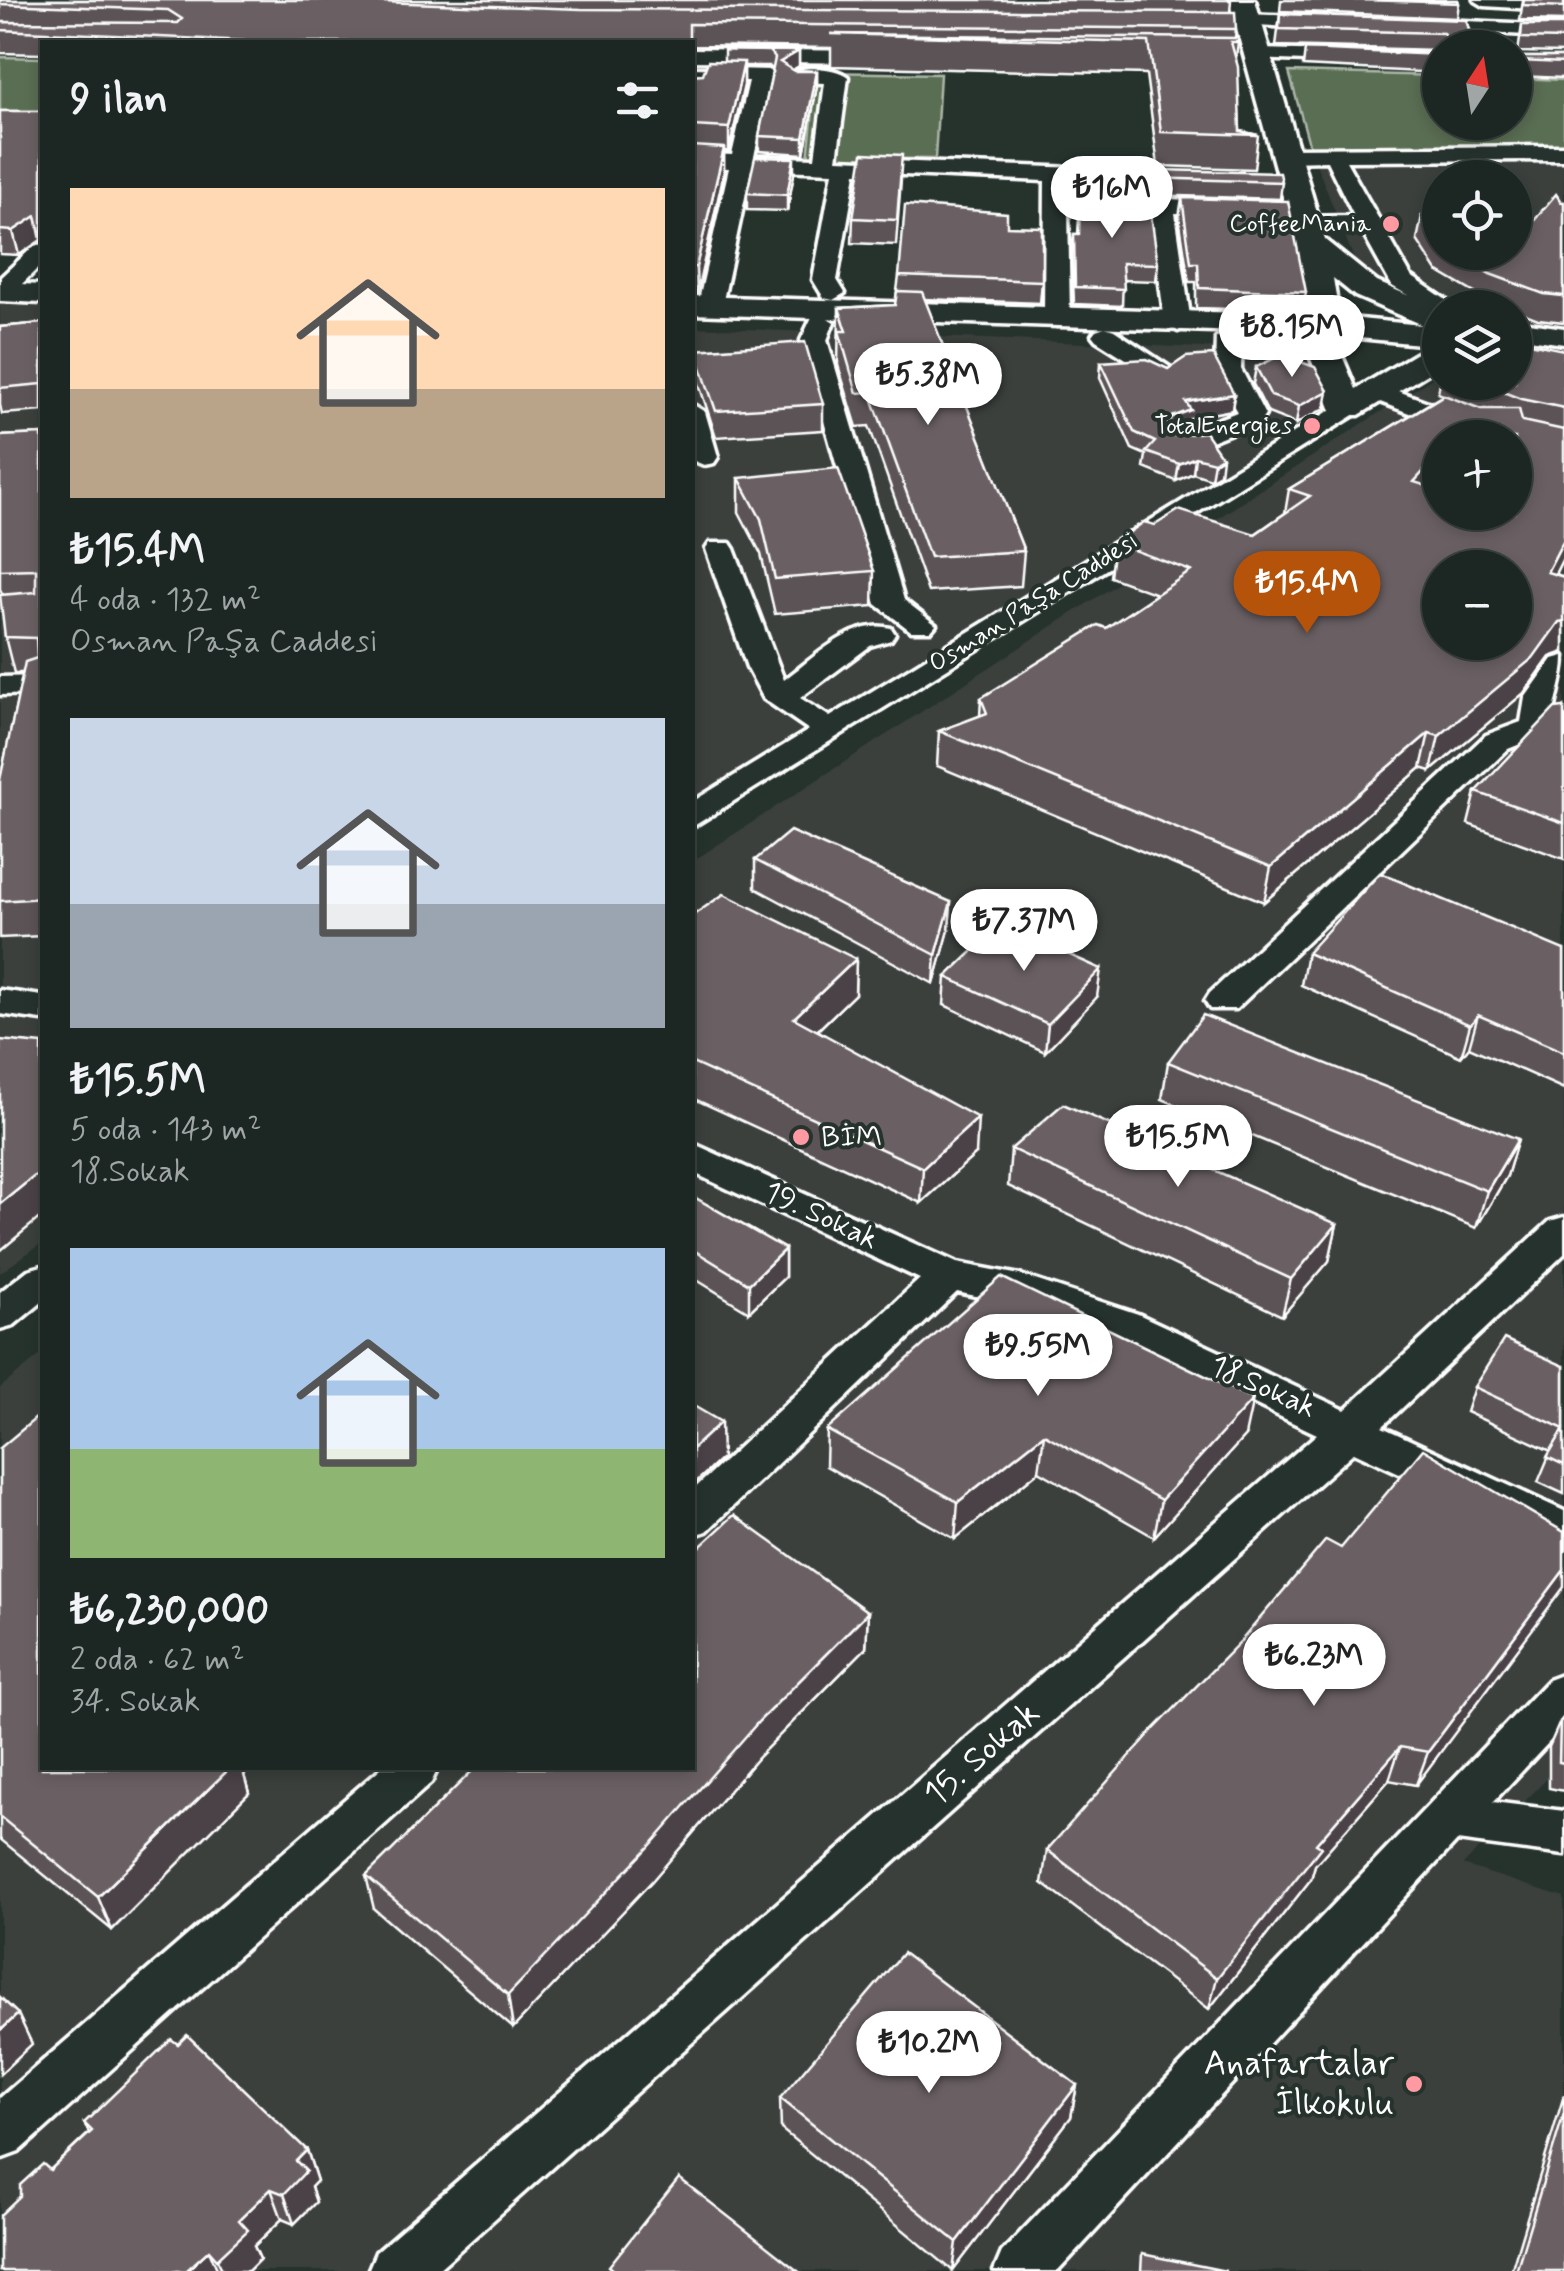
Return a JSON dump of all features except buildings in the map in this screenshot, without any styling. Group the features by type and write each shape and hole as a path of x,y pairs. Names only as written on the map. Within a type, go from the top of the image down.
{"main road":[{"path":"1240,18 1284,171 1306,225 1329,331 1361,400 1422,363"},
{"path":"1306,225 1366,288 1422,313"},
{"path":"21,272 40,292"},
{"path":"1329,331 1366,304 1366,288"},
{"path":"698,309 827,307 1105,335 1229,338 1329,331 1422,349"},
{"path":"698,309 1178,322 1422,335"},
{"path":"1532,348 1564,353"},
{"path":"1532,362 1564,367"}],"street":[{"path":"1484,0 1564,4"},
{"path":"1240,18 1344,23"},
{"path":"1402,25 1564,31"},
{"path":"695,55 908,57"},
{"path":"1254,59 1422,60"},
{"path":"695,82 698,73 837,77 836,166 824,280 827,307 814,340 891,604 921,625"},
{"path":"698,309 742,162 761,75"},
{"path":"1284,171 1564,153"},
{"path":"695,160 1154,178"},
{"path":"1284,171 1337,164 1400,164"},
{"path":"1337,164 1400,281 1422,294"},
{"path":"1056,175 1057,318"},
{"path":"1056,203 1258,208 1306,225 1369,223"},
{"path":"1162,206 1178,322"},
{"path":"1532,331 1564,336"},
{"path":"1105,335 1168,374"},
{"path":"1181,443 1252,415 1229,372 1229,338"},
{"path":"1361,400 1435,420"},
{"name":"Osman Paşa Caddesi","path":"695,815 1361,400"},
{"path":"695,423 704,457"},
{"path":"720,549 762,667 779,699 830,730"},
{"path":"779,699 859,640 880,634"},
{"path":"1223,1001 1497,742 1550,727 1540,698 1564,665"},
{"path":"0,686 40,685"},
{"path":"0,1002 40,1008"},
{"name":"19. Sokak","path":"695,1157 949,1276"},
{"name":"15. Sokak","path":"395,2271 1353,1428 1564,1231"},
{"path":"695,1515 949,1276"},
{"name":"18.Sokak","path":"949,1276 1020,1290 1124,1325 1353,1428 1564,1531"},
{"path":"0,1314 40,1283"},
{"path":"1021,2271 1564,1694"},
{"path":"0,2133 412,1770"},
{"path":"1445,1818 1564,1833"}],"shaded area":[{"path":"1564,147 1564,348 1532,344 1532,290 1422,290 1422,303 1406,299 1359,271 1311,151"},
{"path":"0,304 40,305 40,1244 0,1273"},
{"path":"695,327 1302,352 1332,406 695,810"},
{"path":"1564,375 1564,1761 1463,1865 1564,1897 1564,2271 0,2271 0,1388 40,1356 40,1770 695,1770 695,860 1422,385 1422,400 1532,400 1532,380"}],"green space":[{"path":"0,57 40,58 40,115 0,113"},
{"path":"817,72 940,74 935,159 808,158"},
{"path":"1289,72 1422,76 1422,140 1532,140 1532,79 1564,80 1564,147 1311,151"}],"place":[{"name":"CoffeeMania","path":"1391,224"},
{"name":"TotalEnergies","path":"1312,426"},
{"name":"BİM","path":"801,1137"},
{"name":"Anafartalar İlkokulu","path":"1414,2084"}]}
